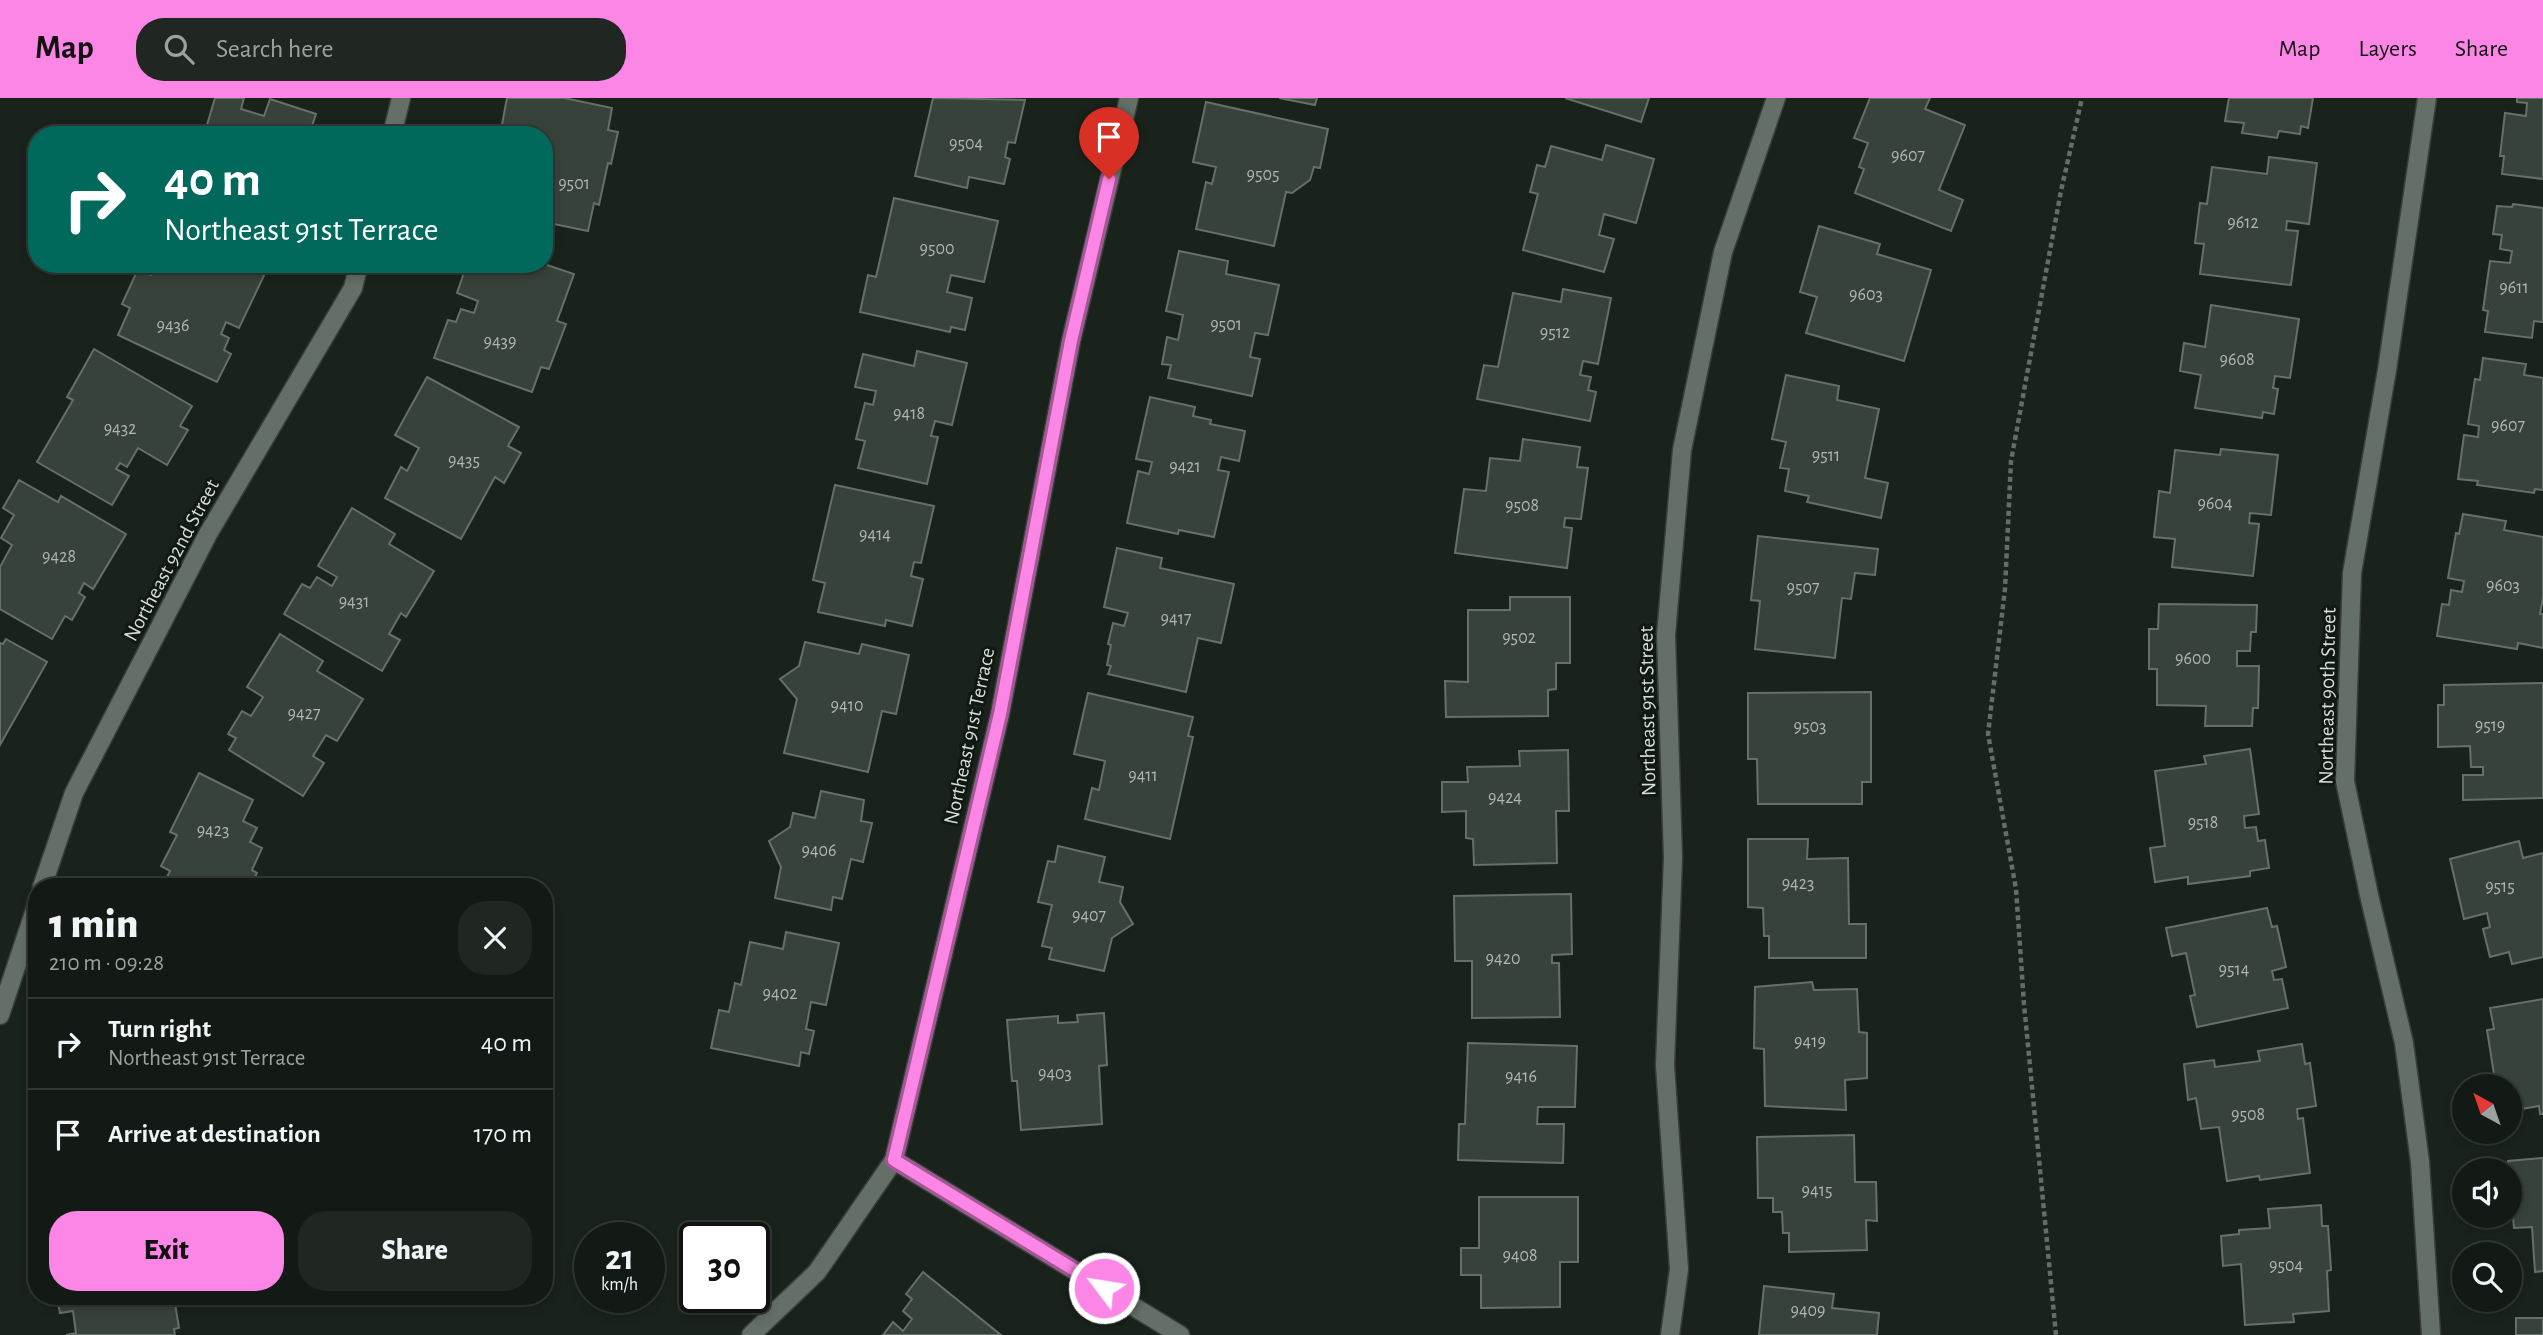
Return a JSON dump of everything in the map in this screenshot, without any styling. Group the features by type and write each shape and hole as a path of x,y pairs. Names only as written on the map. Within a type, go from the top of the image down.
{"street":[{"path":"393,126 401,98"},
{"name":"Northeast 91st Terrace","path":"751,1335 817,1272 894,1160 1000,714 1071,341 1129,98"},
{"name":"Northeast 91st Street","path":"1670,1335 1679,1269 1665,1065 1673,858 1666,635 1682,450 1717,278 1723,252 1776,98"},
{"name":"Northeast 90th Street","path":"2427,98 2387,370 2352,573 2345,781 2404,1043 2420,1162 2431,1335"},
{"name":"Northeast 92nd Street","path":"45,878 74,793 208,534 353,288 357,273"},
{"path":"0,1015 28,931"},
{"path":"894,1160 1180,1335"}],"path":[{"path":"2056,1335 2025,1018 2016,889 1988,734 2005,589 2011,461 2061,191 2082,98"}],"building":[{"path":"215,98 244,98 241,109 264,116 270,99 316,114 312,126 207,126"},
{"path":"507,98 564,98 612,108 608,130 618,132 599,205 594,203 588,231 553,224 553,126 502,126"},
{"path":"933,98 1025,100 1015,143 1008,142 1005,157 1010,159 1004,184 969,177 967,188 915,176"},
{"path":"1279,98 1317,98 1315,105"},
{"path":"1565,98 1649,98 1641,122"},
{"path":"1870,98 1930,98 1925,109 1965,125 1939,190 1963,200 1951,231 1855,193 1864,169 1859,167 1868,143 1854,138"},
{"path":"2229,98 2313,98 2308,128 2301,126 2300,134 2279,131 2277,138 2242,133 2244,123 2225,121"},
{"path":"2517,98 2543,98 2543,179 2502,174 2504,156 2500,156 2505,113 2526,116 2527,103 2517,102"},
{"path":"1206,102 1328,129 1320,168 1314,167 1310,180 1292,193 1286,192 1274,246 1196,229 1206,182 1212,184 1216,167 1193,162"},
{"path":"1606,145 1654,159 1636,223 1604,214 1599,235 1614,239 1604,272 1523,250 1538,194 1530,192 1537,165 1545,167 1551,146 1602,160"},
{"path":"2269,157 2317,163 2309,224 2287,221 2286,230 2298,231 2291,285 2200,274 2204,244 2195,243 2200,203 2207,204 2212,167 2267,174"},
{"path":"894,198 998,221 984,282 951,275 947,292 972,298 965,330 951,327 950,332 860,312 868,275 876,277"},
{"path":"2513,204 2543,208 2543,322 2534,321 2532,338 2485,332 2488,311 2483,310 2490,261 2510,263 2512,251 2500,249 2502,235 2493,234 2497,206 2512,207"},
{"path":"1819,226 1880,244 1877,254 1931,270 1904,361 1806,333 1817,297 1800,292"},
{"path":"1179,251 1228,261 1226,274 1279,285 1268,335 1255,333 1250,357 1260,359 1252,396 1168,378 1171,365 1162,364 1167,337 1178,340 1183,315 1166,311"},
{"path":"553,267 574,274 557,321 566,324 549,369 541,367 532,392 434,358 448,320 456,322 461,309 474,313 478,301 457,293 464,273 553,273"},
{"path":"136,273 265,273 239,328 226,322 221,334 229,338 224,350 231,354 217,382 118,335 130,308 122,304"},
{"path":"1563,289 1611,298 1598,364 1583,361 1580,375 1591,377 1588,390 1596,392 1590,421 1477,399 1484,365 1498,367 1513,293 1561,302"},
{"path":"2211,305 2299,319 2290,378 2275,376 2273,388 2278,389 2274,414 2263,412 2262,418 2195,408 2201,375 2180,371 2184,343 2205,347"},
{"path":"94,349 192,406 180,426 188,430 167,465 138,448 127,467 120,463 116,469 129,476 112,505 37,462 73,400 67,397"},
{"path":"917,351 967,363 952,425 935,421 931,436 938,437 927,484 858,468 865,441 856,439 865,403 873,405 876,391 855,387 863,354 914,366"},
{"path":"2483,358 2526,364 2524,375 2543,378 2543,490 2535,489 2534,493 2477,485 2478,481 2458,479 2464,435 2478,437 2479,426 2468,424 2475,379 2480,380"},
{"path":"1786,375 1839,386 1837,400 1879,409 1865,478 1888,483 1881,518 1807,502 1809,496 1785,491 1789,469 1780,468 1786,442 1772,439"},
{"path":"427,377 519,427 508,446 521,453 504,483 495,477 461,539 385,498 401,467 407,471 419,448 395,435"},
{"path":"1150,397 1195,407 1193,416 1211,420 1210,424 1245,431 1239,461 1221,457 1218,470 1229,472 1214,537 1179,530 1178,534 1127,523 1138,471 1149,474 1152,462 1136,459"},
{"path":"1523,439 1580,447 1577,467 1588,468 1581,519 1565,518 1564,527 1572,528 1567,568 1455,553 1464,489 1486,491 1490,458 1520,461"},
{"path":"2221,449 2278,455 2271,515 2250,513 2249,523 2259,524 2253,576 2172,567 2175,539 2154,537 2159,491 2170,493 2175,450 2220,455"},
{"path":"19,480 58,502 61,496 126,534 93,589 84,583 79,593 85,597 72,620 65,616 52,639 0,609 0,567 12,545 1,538 14,515 3,508"},
{"path":"835,485 934,506 921,563 914,562 911,576 923,579 912,626 886,620 885,626 818,612 825,583 813,580"},
{"path":"352,508 395,534 389,544 434,571 406,617 401,613 389,634 400,640 382,671 284,614 302,584 310,588 317,577 332,586 337,577 318,566"},
{"path":"2463,514 2506,521 2504,530 2543,537 2543,598 2540,614 2543,614 2543,648 2518,643 2517,649 2437,636 2442,604 2449,605 2451,590 2462,592 2464,581 2448,578 2456,533 2459,534"},
{"path":"1758,536 1878,549 1875,575 1855,573 1851,599 1842,598 1835,658 1755,649 1760,601 1751,600"},
{"path":"1117,548 1162,558 1160,568 1234,584 1221,643 1198,638 1186,692 1108,674 1111,666 1107,665 1111,645 1108,644 1113,623 1124,626 1128,613 1104,607"},
{"path":"1510,597 1570,597 1570,663 1556,663 1556,689 1548,690 1548,716 1446,717 1445,681 1468,682 1468,610 1510,610"},
{"path":"2159,604 2257,605 2256,632 2251,632 2250,651 2237,651 2237,666 2259,666 2258,708 2253,708 2252,726 2205,726 2206,706 2157,705 2157,669 2149,669 2149,629 2158,629"},
{"path":"280,634 323,661 317,671 363,699 337,741 326,735 313,756 324,763 303,796 229,750 236,738 228,734 242,711 251,716 263,697 247,687"},
{"path":"6,639 47,662 0,745 0,643 3,644"},
{"path":"805,642 859,654 862,644 909,655 896,714 882,711 868,772 784,753 797,699 780,679 799,666"},
{"path":"2543,683 2543,798 2463,800 2463,775 2483,775 2483,767 2471,767 2470,746 2438,747 2438,705 2444,705 2444,685"},
{"path":"1871,692 1871,782 1862,782 1862,804 1758,804 1757,759 1748,759 1748,693"},
{"path":"1088,693 1193,717 1188,736 1193,737 1170,839 1085,819 1092,788 1099,790 1105,761 1074,754"},
{"path":"2250,749 2259,814 2244,816 2245,828 2256,827 2258,841 2265,840 2269,868 2250,871 2250,876 2188,884 2188,877 2155,882 2150,848 2165,846 2155,771 2206,764 2204,756"},
{"path":"1568,750 1569,811 1556,811 1557,863 1474,865 1473,839 1466,838 1466,811 1442,812 1442,782 1468,782 1467,767 1520,766 1519,751"},
{"path":"199,773 253,800 243,821 257,828 250,842 262,848 252,870 257,873 254,878 166,878 170,871 161,866 177,835 170,832"},
{"path":"821,791 864,800 861,821 872,823 863,862 851,859 842,899 833,897 831,910 775,898 781,867 769,841 790,827 793,813 815,818"},
{"path":"1748,839 1808,839 1807,859 1848,858 1849,924 1866,924 1866,958 1769,958 1769,936 1764,936 1763,908 1748,907"},
{"path":"2519,841 2523,858 2543,853 2543,957 2512,964 2509,952 2490,957 2483,929 2490,927 2487,913 2464,919 2450,859"},
{"path":"1058,846 1105,857 1099,882 1123,887 1120,902 1133,924 1112,938 1104,971 1049,959 1052,948 1042,946 1052,905 1038,902 1048,861 1055,862"},
{"path":"1571,894 1572,954 1552,955 1552,963 1559,963 1560,1017 1472,1018 1472,961 1455,961 1454,896"},
{"path":"2267,908 2272,927 2277,926 2286,967 2272,971 2274,980 2282,979 2288,1008 2197,1027 2190,996 2195,995 2186,953 2172,956 2166,928"},
{"path":"786,932 839,943 826,1005 811,1002 806,1029 814,1031 809,1054 801,1052 799,1066 711,1048 719,1010 729,1012 735,983 741,985 750,942 783,949"},
{"path":"1812,982 1814,990 1857,989 1859,1032 1867,1033 1867,1078 1845,1080 1846,1110 1765,1106 1764,1049 1754,1048 1755,987"},
{"path":"2543,999 2543,1114 2540,1114 2539,1106 2522,1109 2522,1074 2494,1074 2487,1030 2494,1029 2490,1008"},
{"path":"1104,1013 1107,1065 1099,1066 1102,1124 1021,1130 1017,1081 1012,1081 1007,1020 1058,1016 1058,1023 1078,1022 1077,1015"},
{"path":"1468,1043 1577,1046 1575,1107 1538,1107 1537,1124 1564,1124 1563,1163 1458,1160 1459,1124 1465,1124"},
{"path":"2302,1044 2305,1064 2310,1063 2316,1106 2297,1109 2298,1119 2303,1118 2310,1173 2260,1180 2259,1176 2227,1181 2219,1127 2201,1129 2196,1098 2188,1100 2184,1064 2214,1060 2215,1067 2260,1061 2258,1051"},
{"path":"1854,1135 1855,1182 1876,1182 1877,1221 1866,1220 1867,1250 1789,1252 1789,1233 1783,1233 1782,1212 1773,1212 1773,1198 1758,1198 1757,1137"},
{"path":"2543,1158 2543,1271 2535,1272 2532,1227 2522,1228 2522,1160"},
{"path":"1479,1197 1578,1197 1578,1262 1560,1262 1560,1307 1481,1308 1481,1275 1461,1275 1461,1248 1479,1248"},
{"path":"2321,1205 2322,1226 2328,1226 2331,1270 2327,1271 2329,1311 2293,1314 2294,1322 2245,1325 2241,1264 2223,1266 2221,1236 2239,1234 2239,1230 2270,1228 2268,1209"},
{"path":"923,1272 1001,1335 883,1335 893,1322 903,1331 912,1319 903,1311 912,1299 906,1294"},
{"path":"1764,1286 1834,1294 1832,1308 1879,1313 1877,1335 1759,1335"},
{"path":"58,1305 175,1305 179,1328 174,1329 175,1335 66,1335 76,1333 73,1311 60,1313"},
{"path":"2516,1318 2543,1318 2543,1335 2516,1335"}],"route":[{"path":"1104,1288 894,1160 1000,714 1071,341 1109,179"}]}
